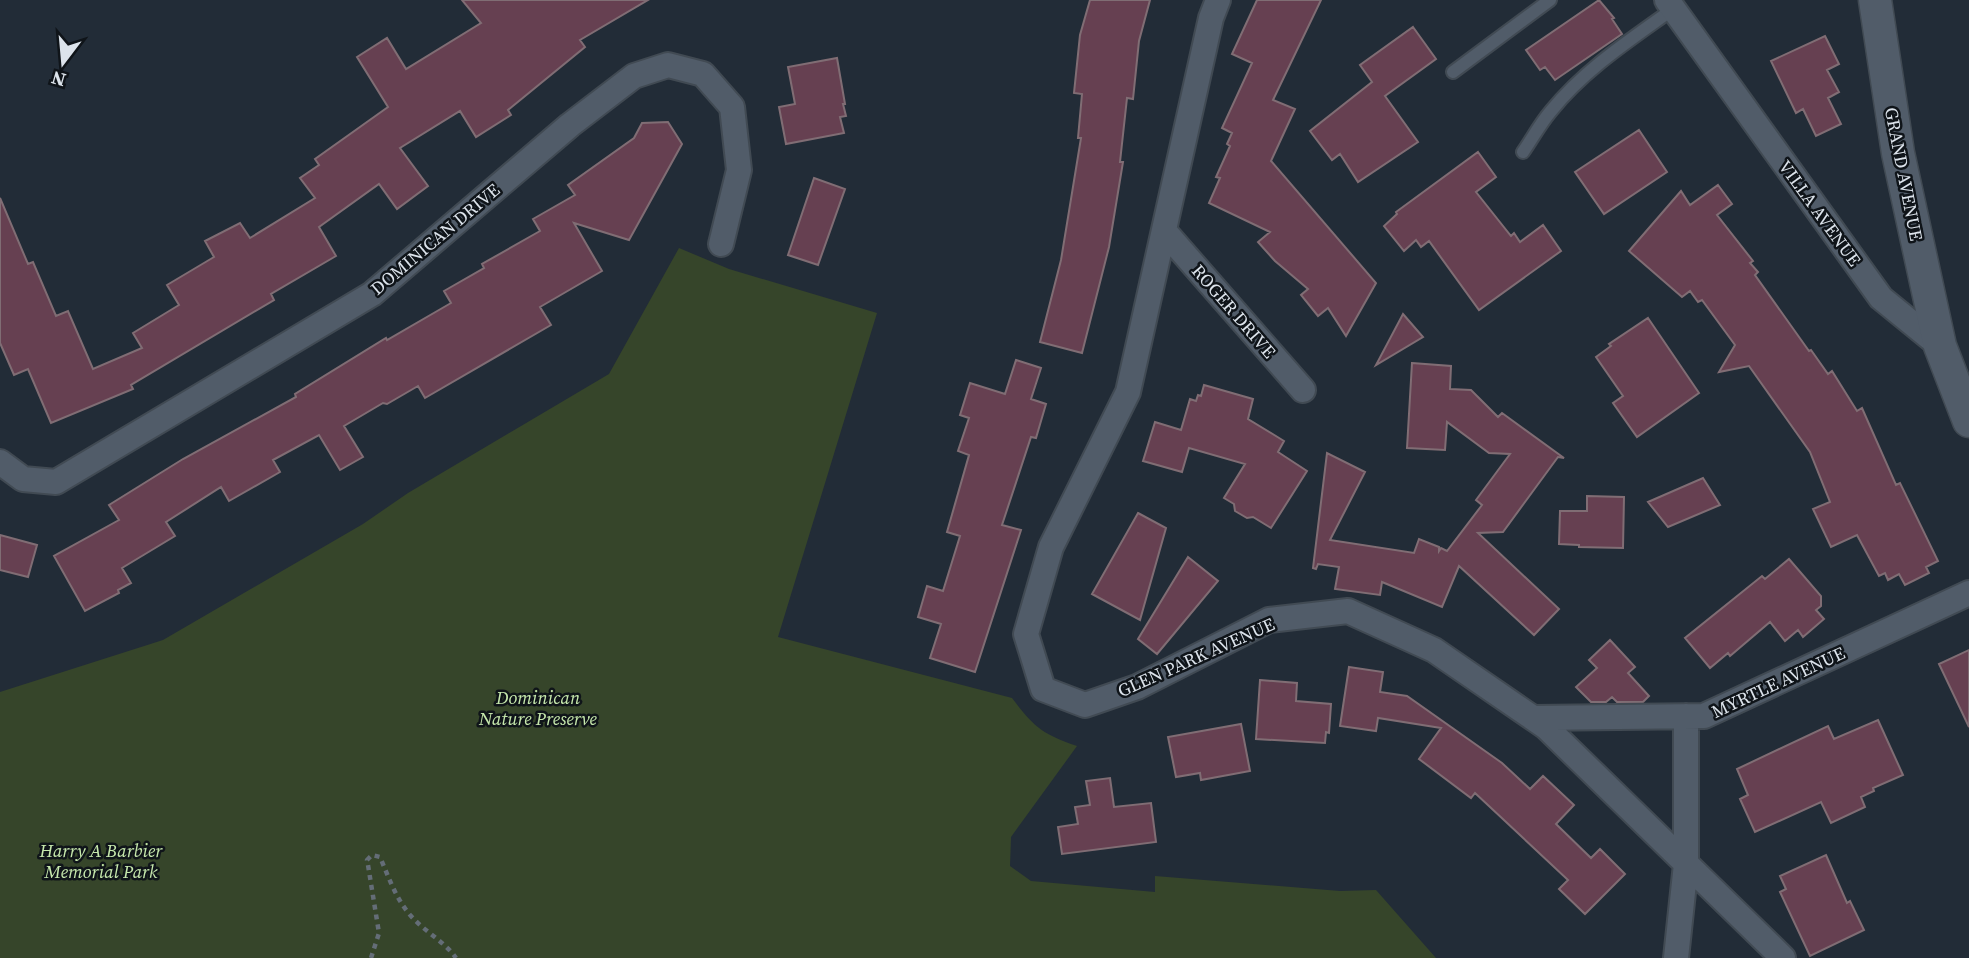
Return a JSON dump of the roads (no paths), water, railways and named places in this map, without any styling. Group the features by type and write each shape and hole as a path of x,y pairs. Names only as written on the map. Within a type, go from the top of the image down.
{"street":[{"name":"GLEN PARK AVENUE","path":"1219,0 1211,18 1128,392 1051,547 1026,634 1043,689 1085,705 1137,687 1269,621 1348,611 1434,650 1546,727 1783,958"},
{"name":"GRAND AVENUE","path":"1875,0 1898,153 1940,346"},
{"name":"VILLA AVENUE","path":"1670,4 1881,298 1940,346 1969,421"},
{"name":"DOMINICAN DRIVE","path":"0,462 23,479 56,482 372,293 570,125 634,76 667,65 703,74 732,107 739,170 721,244"},
{"name":"ROGER DRIVE","path":"1165,232 1303,390"},
{"name":"MYRTLE AVENUE","path":"1534,718 1704,716 1969,593"},
{"path":"1676,958 1686,864 1686,716"}],"lane":[{"path":"1452,72 1550,0"},
{"path":"1523,152 1550,112 1578,82 1670,4"}],"park label":[{"name":"Dominican Nature Preserve","path":"538,707"},
{"name":"Harry A Barbier Memorial Park","path":"101,860"}]}
